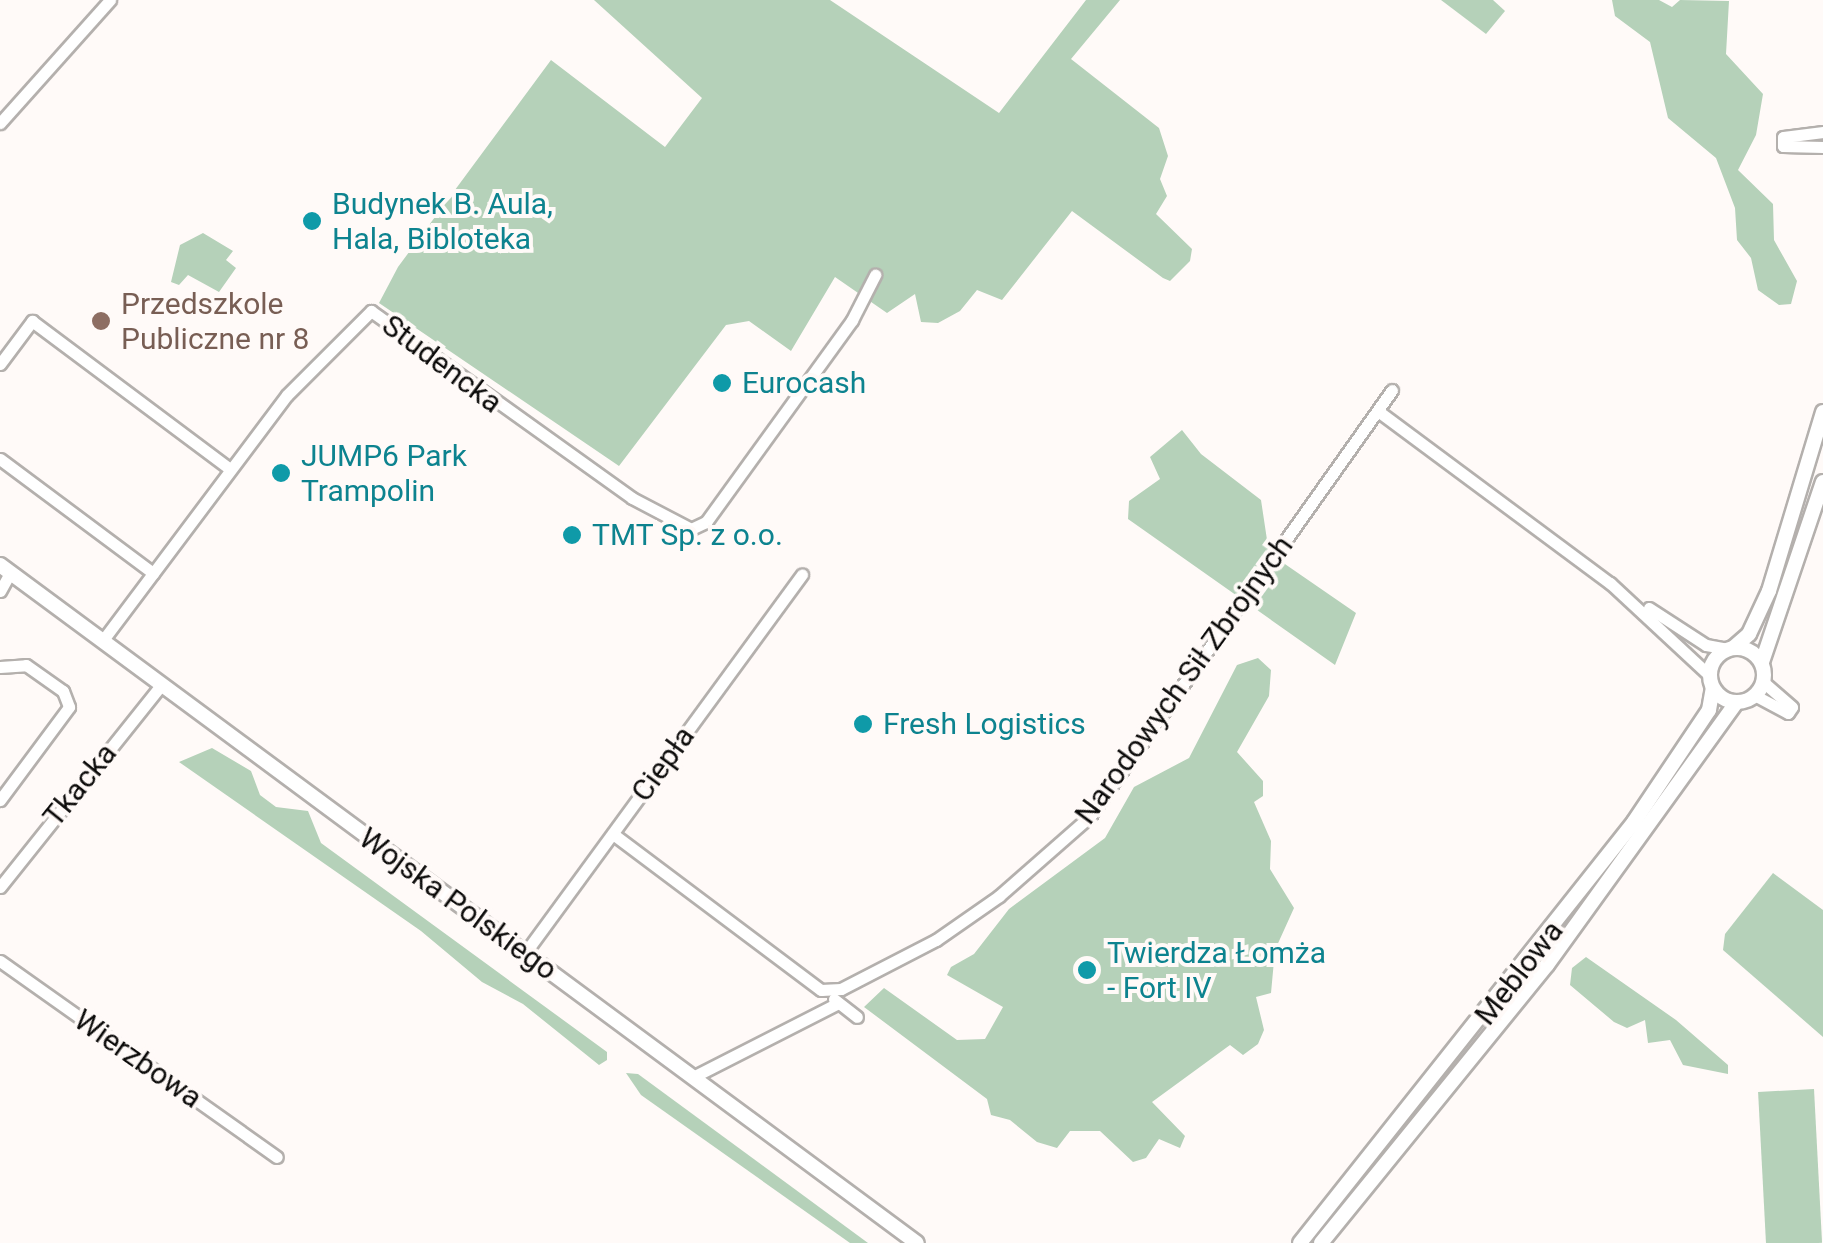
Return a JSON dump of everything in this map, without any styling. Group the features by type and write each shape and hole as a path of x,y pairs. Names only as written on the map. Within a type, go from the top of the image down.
{"main road":[{"path":"1823,412 1775,574 1749,634 1731,649 1711,682 1736,703 1760,690 1762,662 1823,482"},
{"name":"Wojska Polskiego","path":"5,569 917,1243"},
{"path":"1731,649 1750,651 1762,662"},
{"name":"Meblowa","path":"1300,1243 1610,854 1696,732 1712,704 1711,682"},
{"name":"Meblowa","path":"1320,1243 1548,965 1736,703"}],"street":[{"path":"0,123 110,0"},
{"path":"1823,132 1783,141 1823,148"},
{"name":"Studencka","path":"103,640 287,395 371,312 616,487 692,530 706,522 852,320 874,276"},
{"path":"0,364 32,321 230,469"},
{"name":"Narodowych Sił Zbrojnych","path":"828,991 954,930 1077,831 1392,390"},
{"path":"1378,411 1610,583 1706,645 1731,649"},
{"path":"0,460 153,573"},
{"path":"0,591 5,569"},
{"name":"Ciepła","path":"525,953 802,574"},
{"path":"1610,583 1711,682"},
{"path":"0,667 26,665 63,691 69,707 0,799"},
{"name":"Tkacka","path":"0,887 162,684"},
{"path":"1760,690 1790,710"},
{"path":"612,834 828,991 857,1017"},
{"name":"Wierzbowa","path":"0,961 277,1158"},
{"path":"693,1077 838,1003"}],"green space":[{"path":"594,0 830,0 999,113 1086,0 1120,0 1071,59 1159,128 1168,156 1160,179 1167,196 1156,214 1192,249 1190,261 1170,281 1072,211 1002,300 977,290 960,311 938,323 921,322 915,294 887,313 835,277 791,351 749,321 726,325 619,466 379,303 398,267 551,60 665,147 702,98"},
{"path":"1441,0 1493,0 1505,11 1486,34"},
{"path":"1612,0 1659,0 1672,7 1680,0 1729,1 1726,54 1763,94 1756,135 1738,170 1773,204 1774,240 1797,281 1791,304 1779,305 1758,290 1751,258 1737,240 1735,208 1716,158 1668,118 1650,42 1615,16"},
{"path":"203,233 233,251 226,260 236,268 219,292 188,275 179,285 171,282 180,245"},
{"path":"1182,430 1201,454 1261,500 1269,553 1356,613 1335,665 1128,519 1129,501 1160,479 1150,457"},
{"path":"1258,658 1271,670 1269,696 1237,752 1263,781 1263,796 1254,802 1271,841 1270,869 1294,908 1275,950 1271,993 1256,997 1264,1030 1258,1044 1243,1055 1230,1045 1152,1102 1185,1136 1180,1148 1159,1139 1146,1158 1133,1162 1100,1131 1070,1131 1057,1148 1037,1142 1010,1120 991,1115 987,1099 864,1007 884,988 957,1040 985,1039 1003,1007 947,975 951,967 974,954 1009,909 1105,838 1134,787 1189,758 1237,665"},
{"path":"212,748 251,771 260,795 276,807 308,811 321,843 607,1052 607,1060 599,1065 523,1004 482,982 421,931 179,762"},
{"path":"1773,873 1823,910 1823,1037 1723,950 1725,934"},
{"path":"1586,957 1676,1020 1728,1065 1728,1074 1683,1065 1670,1040 1648,1043 1645,1020 1627,1028 1614,1022 1570,985 1572,968"},
{"path":"626,1073 638,1074 868,1243 850,1243 641,1095"},
{"path":"1814,1089 1822,1243 1766,1243 1758,1092"}],"place":[{"name":"Budynek B. Aula, Hala, Bibloteka","path":"312,221"},
{"name":"Przedszkole Publiczne nr 8","path":"101,321"},
{"name":"Eurocash","path":"722,383"},
{"name":"JUMP6 Park Trampolin","path":"281,473"},
{"name":"TMT Sp. z o.o.","path":"572,535"},
{"name":"Fresh Logistics","path":"863,724"},
{"name":"Twierdza Łomża - Fort IV","path":"1087,970"}]}
